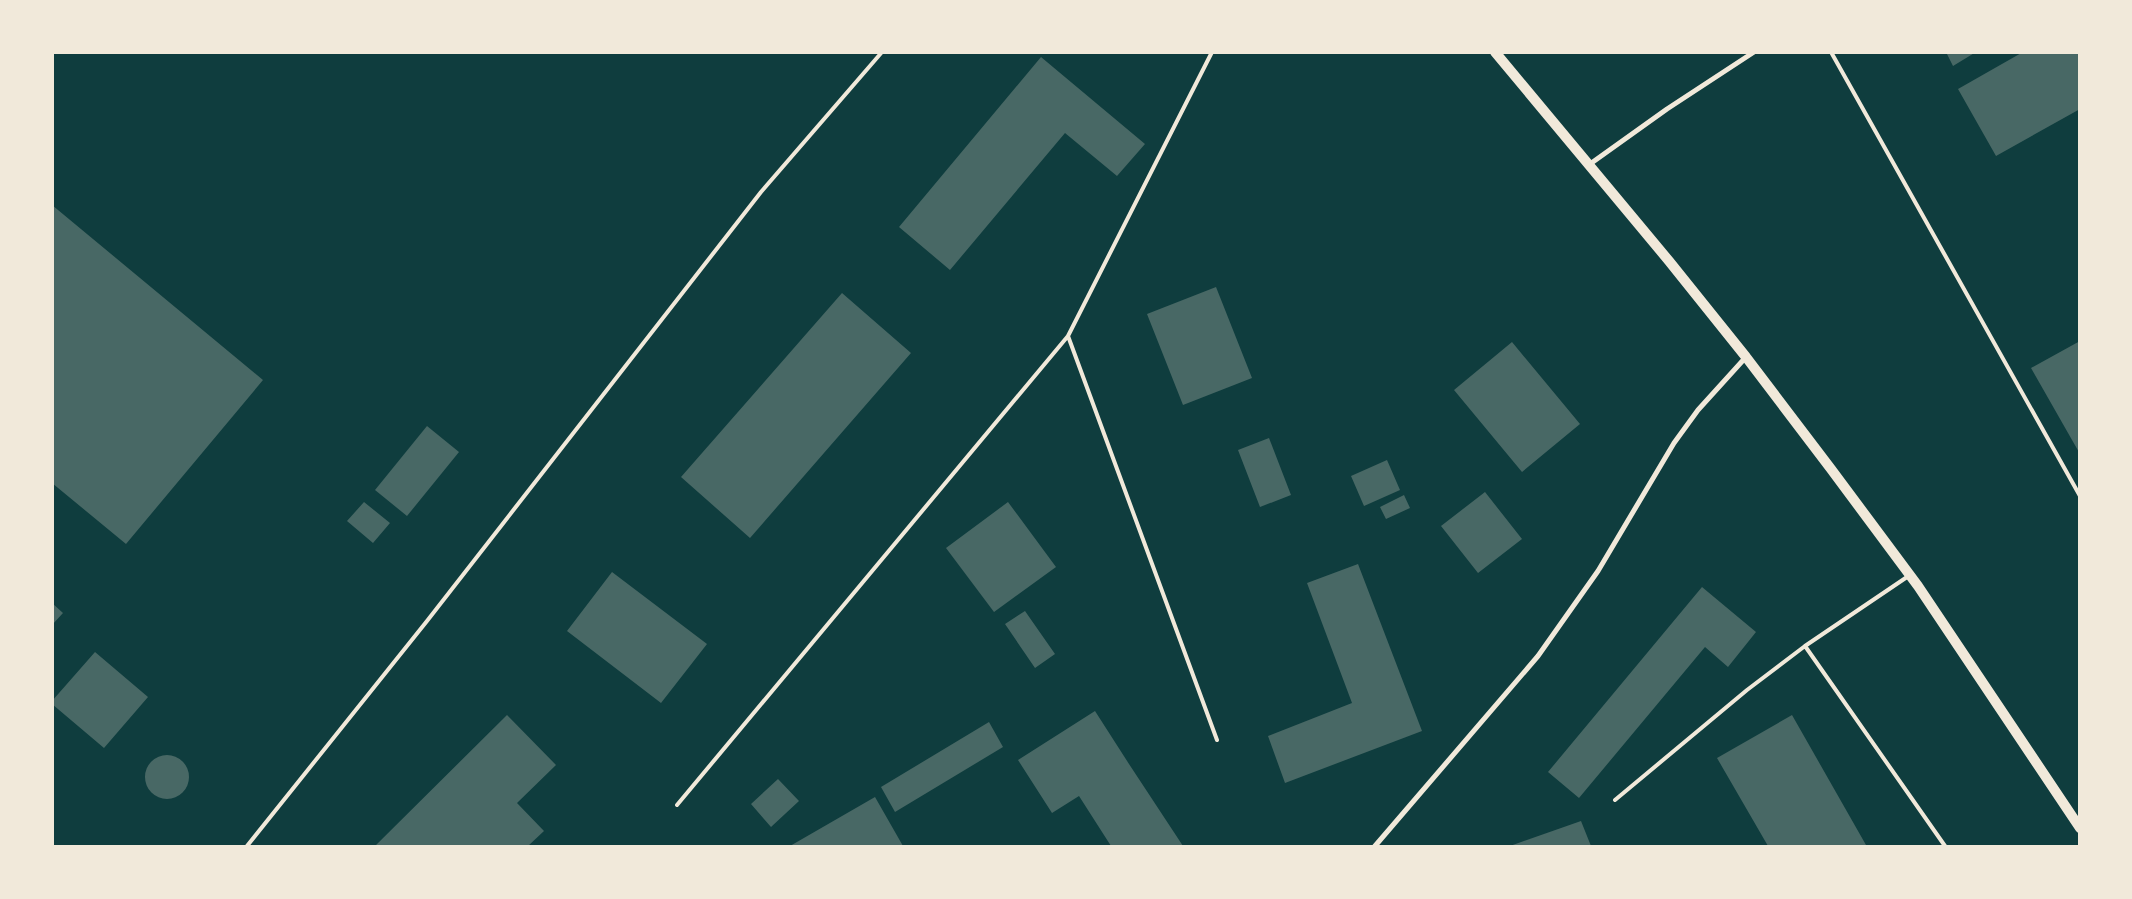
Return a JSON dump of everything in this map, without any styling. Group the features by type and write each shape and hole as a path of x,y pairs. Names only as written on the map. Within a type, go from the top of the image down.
{"main road":[{"path":"1496,52 1590,164 1746,357 1910,575 2080,828"}],"street":[{"path":"1590,164 1754,52"},
{"path":"1375,846 1538,656 1598,571 1674,443 1698,410 1746,357"}],"lane":[{"path":"247,846 427,621 761,192 882,52"},
{"path":"677,806 1068,336 1212,52"},
{"path":"1830,52 2080,496"},
{"path":"1068,336 1217,740"},
{"path":"1615,800 1747,690 1805,646 1910,575"},
{"path":"1805,646 1945,846"}],"building":[{"path":"1946,52 1976,52 1953,66"},
{"path":"2023,52 2080,52 2080,109 1996,156 1958,89"},
{"path":"1041,57 1145,144 1117,176 1065,133 950,270 899,227"},
{"path":"52,205 263,380 126,544 52,483"},
{"path":"1216,287 1252,378 1183,405 1147,314"},
{"path":"842,293 911,353 750,538 681,477"},
{"path":"2080,341 2080,454 2031,368"},
{"path":"1512,342 1580,424 1522,472 1454,390"},
{"path":"427,426 459,452 407,516 375,490"},
{"path":"1269,438 1291,495 1260,507 1238,450"},
{"path":"1387,460 1400,490 1364,506 1351,476"},
{"path":"1485,492 1522,539 1478,573 1441,526"},
{"path":"1404,495 1410,508 1386,519 1380,507"},
{"path":"364,502 390,523 373,543 347,521"},
{"path":"1008,502 1056,567 994,612 946,548"},
{"path":"1358,564 1422,731 1285,783 1268,736 1352,703 1307,583"},
{"path":"612,572 707,644 661,703 567,631"},
{"path":"1702,587 1756,632 1728,667 1705,647 1579,798 1548,772"},
{"path":"52,603 63,613 52,625"},
{"path":"1025,611 1055,654 1035,668 1005,624"},
{"path":"95,652 148,697 104,748 52,704 52,701"},
{"path":"1095,711 1183,846 1111,846 1079,796 1052,813 1018,760"},
{"path":"507,715 556,765 517,803 544,831 528,846 375,846"},
{"path":"1792,715 1866,845 1768,846 1717,758"},
{"path":"989,722 1003,747 895,812 881,787"},
{"path":"167,755 179,759 185,765 189,777 185,789 179,795 167,799 155,795 149,789 145,777 149,765 155,759"},
{"path":"778,779 799,801 771,827 751,804"},
{"path":"875,797 903,846 790,846"},
{"path":"1581,821 1591,846 1510,846"}]}
